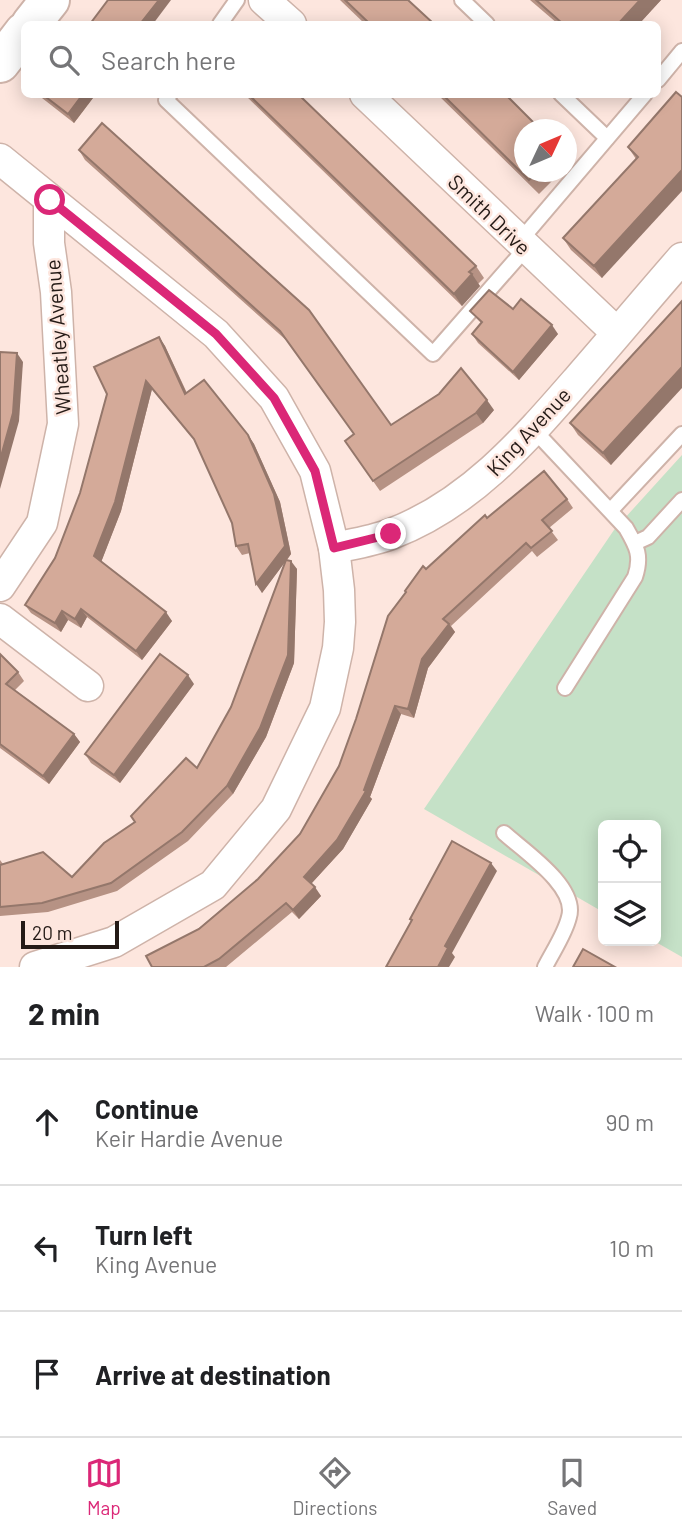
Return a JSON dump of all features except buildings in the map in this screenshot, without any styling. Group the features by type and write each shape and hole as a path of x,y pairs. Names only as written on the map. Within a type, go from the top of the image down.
{"main road":[{"path":"32,21 50,0"},
{"path":"0,63 21,36"}],"street":[{"path":"264,0 288,21"},
{"name":"Smith Drive","path":"369,98 617,333"},
{"path":"0,159 216,334 274,398 315,471 334,548 340,622 338,648 325,708 276,809 213,885 114,942 69,962 35,967"},
{"name":"Wheatley Avenue","path":"0,586 41,523 63,424 56,292 49,243 50,200"},
{"name":"King Avenue","path":"334,548 391,534 444,505 494,470 682,258"},
{"path":"0,619 88,686"}],"lane":[{"path":"221,21 237,0"},
{"path":"462,0 485,21"},
{"path":"661,75 682,51"},
{"path":"167,98 166,100 433,354 642,98"},
{"path":"565,98 607,138"},
{"path":"533,429 626,528 635,543 640,561 635,577 565,688"},
{"path":"611,510 682,434"},
{"path":"635,543 648,537 682,500"},
{"path":"505,833 557,880 569,900 570,915 545,967"}],"green space":[{"path":"682,455 682,957 661,945 661,820 598,820 598,909 424,809 614,530"}],"route":[{"path":"50,200 216,334 274,398 315,471 334,548 391,534"}]}
